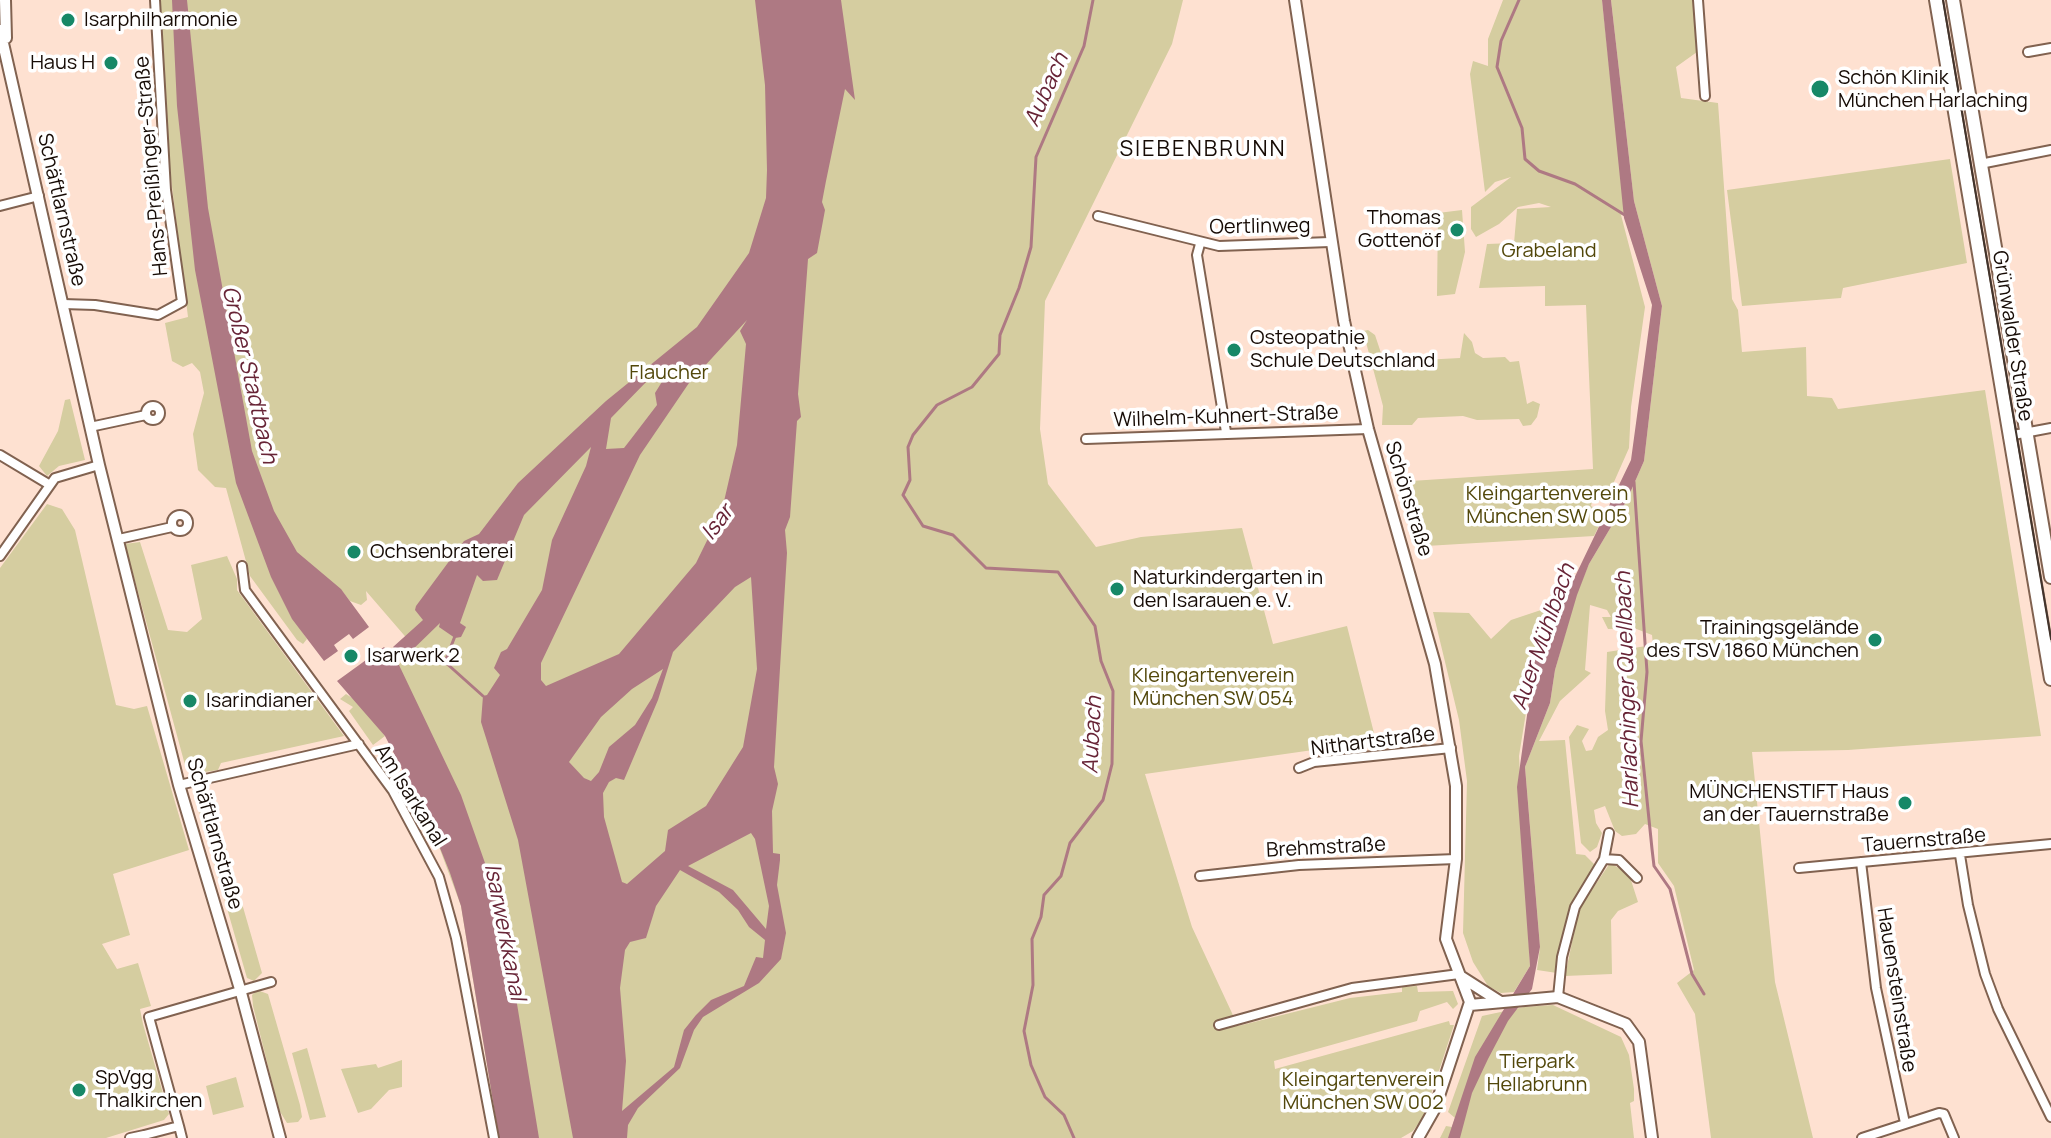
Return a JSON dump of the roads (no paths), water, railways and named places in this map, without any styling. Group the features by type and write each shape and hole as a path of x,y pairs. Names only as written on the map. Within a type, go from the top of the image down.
{"main road":[{"name":"Grünwalder Straße","path":"1936,0 2007,436 2051,679"},
{"name":"Grünwalder Straße","path":"1953,0 2051,577"}],"street":[{"name":"Schäftlarnstraße","path":"5,0 6,48"},
{"name":"Hans-Preißinger-Straße","path":"63,304 116,307 158,315 182,302 166,190 155,0"},
{"name":"Schönstraße","path":"1295,0 1330,242 1368,429 1426,624 1451,748 1456,786 1456,859 1446,939 1470,1005"},
{"path":"1698,0 1705,96"},
{"name":"Schäftlarnstraße","path":"0,30 99,465 179,785 240,989 279,1138"},
{"path":"2028,52 2051,48"},
{"path":"1980,164 2051,150"},
{"path":"0,206 39,196"},
{"name":"Oertlinweg","path":"1098,216 1200,244 1242,247 1330,242"},
{"path":"1200,244 1197,255 1226,432"},
{"path":"90,427 146,415"},
{"path":"2007,436 2051,428"},
{"name":"Wilhelm-Kuhnert-Straße","path":"1086,439 1368,429"},
{"path":"0,455 50,485"},
{"path":"0,556 50,485 61,475 99,465"},
{"path":"119,539 172,527"},
{"path":"242,566 245,590 359,744"},
{"name":"Am Isarkanal","path":"179,785 359,744 393,791 439,877 456,938 494,1138"},
{"name":"Nithartstraße","path":"1299,768 1314,762 1451,748"},
{"path":"1558,997 1565,945 1575,907 1604,859 1609,833"},
{"name":"Tauernstraße","path":"1799,868 2051,844"},
{"path":"1960,855 1971,920 1985,974 1998,1009 2051,1117"},
{"name":"Brehmstraße","path":"1200,876 1286,866 1456,859"},
{"path":"1604,859 1619,860 1637,878"},
{"name":"Hauensteinstraße","path":"1861,862 1876,988 1905,1123"},
{"path":"1219,1025 1352,988 1459,974 1502,1000"},
{"path":"182,1138 149,1017 271,982"},
{"path":"1418,1138 1430,1122 1470,1005 1529,997 1558,997 1626,1024 1637,1036 1652,1138"},
{"path":"1863,1136 1944,1114 1954,1138"},
{"path":"130,1138 179,1126"}],"water":[{"path":"172,0 187,0 208,208 252,451 274,511 297,552 341,589 369,627 353,639 349,634 334,645 338,651 324,661 292,619 271,577 236,483 195,270 177,106"},
{"name":"Isar","path":"755,0 841,0 855,100 845,89 822,202 825,210 817,253 808,259 798,394 801,417 797,421 790,517 785,530 787,553 774,767 778,784 772,811 773,853 780,854 777,885 786,933 781,959 759,983 703,1017 694,1030 680,1068 638,1108 628,1125 627,1138 573,1138 518,840 481,722 483,696 487,695 500,675 494,668 501,652 507,649 542,590 552,540 586,466 591,447 524,515 497,580 483,581 477,575 460,623 466,627 461,637 455,638 439,627 440,623 403,659 393,647 423,620 415,610 416,606 464,541 479,534 518,483 606,401 697,327 749,253 766,198 765,85","holes":["747,320 740,331 746,344 737,445 722,510 696,563 619,654 546,686 541,680 541,663 640,455 689,383","673,364 655,393 657,405 624,448 606,449 611,418 650,378","751,577 757,669 743,747 706,806 668,830 665,851 627,884 622,882 604,817 603,793 609,782 616,778 624,780 658,700 673,652 735,587","663,669 652,698 635,725 609,747 599,772 591,781 569,762 601,717 632,689","751,833 755,839 769,906 766,929 733,890 688,866","680,870 719,892 738,910 749,927 765,940 763,958 756,957 744,986 711,1000 696,1015 684,1030 674,1067 622,1111 626,1061 620,988 625,950 630,942 646,938 656,906"]},
{"name":"Auer Mühlbach","path":"1602,0 1611,0 1634,201 1662,306 1644,461 1627,500 1589,564 1555,670 1550,703 1525,767 1540,947 1532,989 1508,1021 1488,1059 1472,1093 1460,1138 1448,1138 1475,1057 1530,966 1517,787 1537,644 1556,605 1570,587 1631,460 1652,305 1624,218"},
{"path":"384,647 399,665 461,795 491,880 509,955 539,1138 499,1138 461,906 450,873 432,828 385,736 337,681"}],"waterway":[{"name":"Aubach","path":"1074,1138 1064,1115 1045,1097 1031,1065 1024,1031 1033,985 1032,939 1041,917 1044,895 1061,876 1070,843 1103,800 1112,764 1113,691 1101,661 1095,626 1058,572 986,568 953,535 923,526 903,495 910,480 908,447 913,435 937,405 972,387 999,354 1000,335 1031,247 1036,157 1084,46 1093,0"},
{"path":"1519,0 1501,41 1497,67 1522,128 1525,159 1539,171 1575,184 1628,217"},
{"name":"Harlachinger Quellbach","path":"1634,482 1647,672 1641,741 1654,866 1670,889 1692,974 1704,994"},
{"path":"455,636 445,662 483,696"}],"tram line":[{"path":"1943,0 2051,639"}],"place":[{"name":"Isarphilharmonie","path":"68,20"},
{"name":"Haus H","path":"111,63"},
{"name":"Schön Klinik München Harlaching","path":"1820,89"},
{"name":"Thomas Gottenöf","path":"1457,230"},
{"name":"Osteopathie Schule Deutschland","path":"1234,350"},
{"name":"Ochsenbraterei","path":"354,552"},
{"name":"Naturkindergarten in den Isarauen e. V.","path":"1117,589"},
{"name":"Trainingsgelände des TSV 1860 München","path":"1875,640"},
{"name":"Isarwerk 2","path":"351,656"},
{"name":"Isarindianer","path":"190,701"},
{"name":"MÜNCHENSTIFT Haus an der Tauernstraße","path":"1905,803"},
{"name":"SpVgg Thalkirchen","path":"79,1090"}],"district":[{"name":"SIEBENBRUNN","path":"1203,150"}],"park label":[{"name":"Grabeland","path":"1549,251"},
{"name":"Flaucher","path":"669,373"},
{"name":"Kleingartenverein München SW 005","path":"1547,506"},
{"name":"Kleingartenverein München SW 054","path":"1213,688"},
{"name":"Tierpark Hellabrunn","path":"1537,1074"},
{"name":"Kleingartenverein München SW 002","path":"1363,1092"}],"water label":[{"name":"Großer Stadtbach","path":"249,375"},
{"name":"Isarwerkkanal","path":"504,932"}]}
